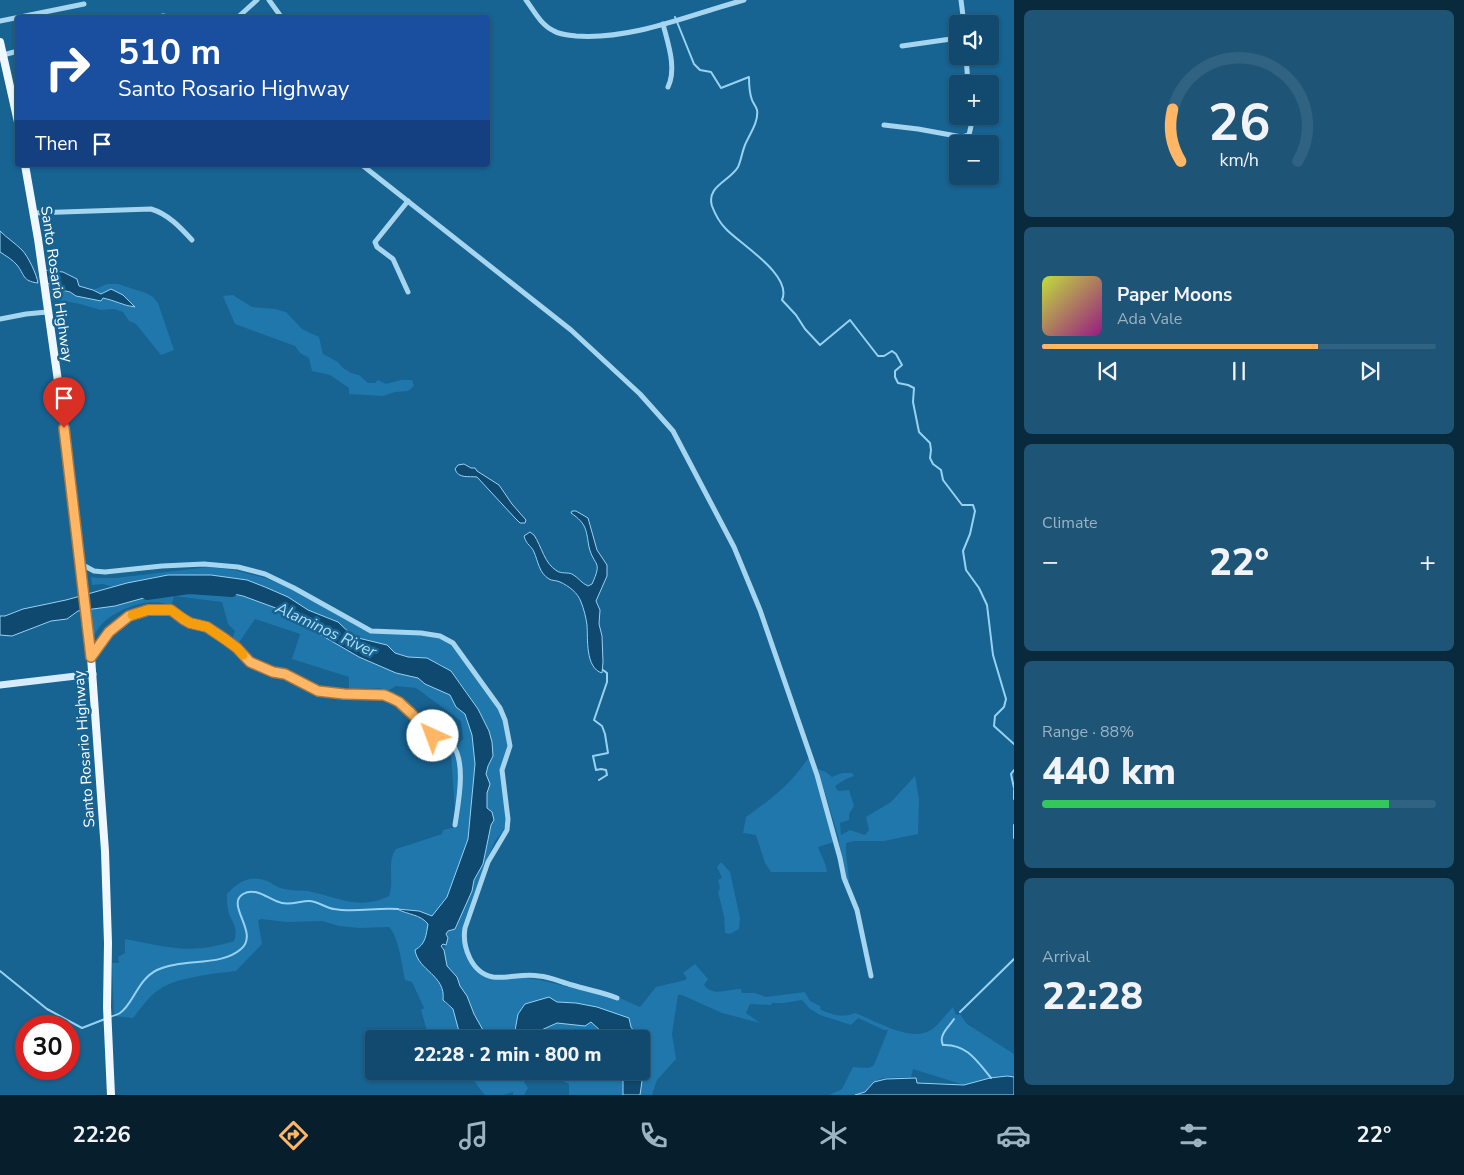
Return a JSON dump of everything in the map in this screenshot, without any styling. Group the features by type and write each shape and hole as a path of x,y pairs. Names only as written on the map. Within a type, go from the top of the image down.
{"main road":[{"path":"0,42 15,109"},
{"name":"Santo Rosario Highway","path":"26,167 67,445 91,657 105,851 108,935 107,1007 111,1095"}],"street":[{"path":"240,15 257,0"},
{"path":"269,0 280,15"},
{"path":"526,0 543,24 553,31 562,34 604,36 638,31 744,0"},
{"path":"962,0 963,15"},
{"path":"30,15 84,4"},
{"path":"0,21 15,18"},
{"path":"663,24 672,68 668,87"},
{"path":"902,46 949,39"},
{"path":"3,55 15,52"},
{"path":"884,124 962,137 969,135 970,125"},
{"path":"364,167 571,330 646,401 673,432 734,547 760,610 817,775 844,878 857,910 871,976"},
{"path":"408,202 375,242 378,248 393,260 408,292"},
{"path":"33,213 151,208 159,211 180,226 192,240"},
{"path":"0,319 47,312"},
{"path":"81,564 94,571 105,572 204,564 238,567 265,574 371,631 421,633 440,636 453,643 500,708 505,720 510,746 502,770 508,819 507,830 488,862 465,928 464,937 470,959 490,976 500,977 527,974 543,976 596,990 617,998"},
{"path":"91,657 109,632 129,616 163,608 171,610 190,623 207,627 237,648 250,662 273,672 285,674 318,691 384,695 391,698 399,702 411,713 431,736 451,742 454,747 458,760 461,791 455,825"},
{"path":"0,685 92,674"}],"shaded area":[{"path":"49,283 61,290 74,294 101,301 102,298 135,307 123,295 111,289 102,294 93,290 107,284 118,284 146,293 158,303 174,350 161,355 136,324 129,321 123,312 114,309 101,310 52,299"},
{"path":"233,295 252,307 286,312 302,329 319,337 323,354 338,362 351,373 359,375 368,383 375,383 378,380 386,384 401,380 412,380 414,386 408,391 395,392 383,396 349,394 349,388 330,375 312,371 309,358 300,353 295,346 235,324 223,296"},
{"path":"209,567 234,570 265,578 292,589 362,629 421,634 440,638 452,644 496,705 502,717 508,744 500,769 507,821 489,855 462,931 468,959 490,978 518,977 540,980 597,994 613,995 640,1007 656,987 685,980 687,978 683,973 695,964 708,979 704,985 712,991 741,989 742,993 755,993 766,997 805,992 810,1001 820,1006 821,1010 838,1015 855,1013 893,1029 913,1034 931,1030 953,1007 956,1015 960,1014 967,1024 1014,1054 1014,1077 1007,1076 964,1085 913,1069 911,1077 882,1078 874,1082 865,1092 855,1095 829,1095 842,1089 853,1067 869,1068 874,1065 888,1030 858,1018 851,1025 820,1015 810,1009 802,1000 772,1003 771,1005 750,1004 746,1013 760,1023 722,1013 682,995 678,995 672,1034 676,1059 657,1080 652,1095 640,1095 642,1080 650,1080 650,1030 634,1030 623,1017 597,1007 557,1002 514,1027 514,1030 483,1030 457,977 447,966 444,950 448,938 446,934 458,922 472,891 474,880 483,864 491,825 494,820 487,808 487,793 490,784 486,774 493,756 489,731 478,709 451,671 440,664 420,657 408,657 395,653 387,645 354,637 338,622 308,610 277,592 247,580 211,575 182,575 155,577 113,587 103,584 92,585 91,577 115,578"},
{"path":"176,589 211,589 226,592 259,601 284,611 298,623 359,657 396,673 418,678 425,684 450,695 456,707 465,714 472,735 475,764 468,839 447,897 432,916 419,911 398,910 418,917 428,924 426,939 421,946 430,972 438,979 441,985 445,1004 453,1009 459,1030 427,1030 421,1010 424,1008 412,982 405,980 398,944 389,927 359,928 339,926 322,921 287,922 261,919 258,921 262,944 236,971 175,982 156,992 145,1002 133,1018 114,1016 112,963 119,963 118,957 125,953 125,939 167,947 192,949 234,941 236,932 228,910 227,894 245,880 261,879 284,889 308,891 358,903 389,896 391,890 391,866 396,849 442,834 443,830 456,827 451,754 463,739 461,721 416,688 396,686 388,691 380,688 349,688 349,677 292,659 300,634 255,619 238,644 232,639 235,631 228,624 222,602 174,596 171,606 154,602 136,605 111,617 102,624 92,638 89,609 115,606"},
{"path":"809,757 834,842 818,847 825,862 827,872 771,872 765,863 756,835 743,833 746,817 781,790 795,776"},
{"path":"818,769 832,777 842,773 852,773 854,776 835,786 838,791 849,790 854,806 849,814 849,820 840,823 841,835 850,830 865,835 869,830 866,817 891,802 915,776 919,799 918,834 884,841 854,841 846,843 849,882 846,880 838,836"},
{"path":"721,862 730,872 740,918 739,929 730,934 725,933 724,916 718,892 720,888 718,880 722,878 717,867"},
{"path":"591,1022 600,1030 541,1030 557,1023 585,1026"},
{"path":"473,1080 524,1080 528,1088 524,1095 513,1095 513,1092 503,1095 485,1095"},
{"path":"561,1080 623,1080 623,1095 569,1095 569,1084"}],"water":[{"path":"0,231 24,253 38,283 26,279 15,263 0,252"},
{"path":"43,270 63,272 77,279 79,286 101,294 111,289 123,295 135,307 103,298 101,301 76,296 70,292 57,289 45,281"},
{"path":"464,464 475,468 499,485 526,520 525,523 520,523 477,477 464,476 456,472 455,469 458,465"},
{"path":"576,511 588,518 597,550 607,565 607,576 596,601 600,610 602,673 597,670 590,659 587,622 580,599 570,588 559,581 550,580 543,574 532,548 526,542 524,536 530,532 534,535 549,564 557,571 572,574 588,586 592,584 597,567 589,547 585,528 571,513"},
{"path":"168,575 211,575 247,580 288,597 308,610 338,622 354,637 387,645 395,653 408,657 427,658 451,671 478,709 489,731 492,742 493,756 486,774 490,784 487,793 487,808 492,812 494,820 491,825 483,864 474,880 472,891 455,929 448,931 446,934 448,938 446,945 443,944 441,946 444,950 447,966 457,977 483,1030 459,1030 453,1009 443,1000 443,992 440,985 417,957 415,950 423,942 428,924 418,916 397,909 419,911 432,916 447,897 468,839 475,764 472,735 465,714 456,707 450,695 425,684 418,678 396,673 359,657 298,623 284,611 243,596 211,589 176,589 115,606 78,611 67,619 51,621 12,636 0,635 0,616 127,583"},
{"path":"549,997 557,1002 597,1007 629,1018 633,1030 600,1030 591,1022 585,1026 557,1023 541,1030 515,1030 518,1014 525,1004"},
{"path":"1014,1077 1014,1095 855,1095 865,1092 874,1082 886,1079 916,1078 917,1083 964,1085 990,1078"},
{"path":"623,1080 642,1080 640,1095 623,1095"}],"waterway":[{"path":"675,17 694,64 700,70 711,72 721,88 749,77 750,94 757,110 755,124 745,145 738,167 712,193 712,206 718,218 726,229 773,271 780,280 783,290 782,300 820,345 850,320 878,356 884,356 892,351 896,354 902,365 895,371 895,377 898,383 914,388 913,402 919,432 930,443 930,458 933,464 941,470 943,480 962,505 973,505 975,511 970,534 963,551 966,570 979,588 987,605 993,655 1006,699 1004,707 995,716 994,726 1014,744"},
{"name":"Alaminos River","path":"147,595 189,589 232,592"},
{"path":"599,780 607,775 606,770 596,770 593,756 608,753 602,726 594,720 607,682 607,673 603,670"},
{"path":"1014,770 1011,774 1014,788"},
{"path":"1014,790 1014,799"},
{"path":"1014,825 1014,838"},
{"path":"109,1017 119,1014 125,1009 140,986 150,974 157,970 167,966 223,958 233,955 241,949 246,942 247,935 238,905 239,899 248,892 258,893 277,902 289,904 312,901 342,910 398,909"},
{"path":"960,1012 1014,959"},
{"path":"0,971 47,1009 82,1028 105,1019"},
{"path":"954,1019 943,1034 943,1045 959,1047 971,1055 991,1078"}],"slow traffic":[{"path":"132,615 163,608 171,610 190,623 207,627 237,648 243,655"}],"route":[{"path":"64,428 91,657 109,632 129,616 163,608 171,610 190,623 207,627 237,648 250,662 266,670 285,674 318,691 384,695 391,698 399,702 433,736"}]}
